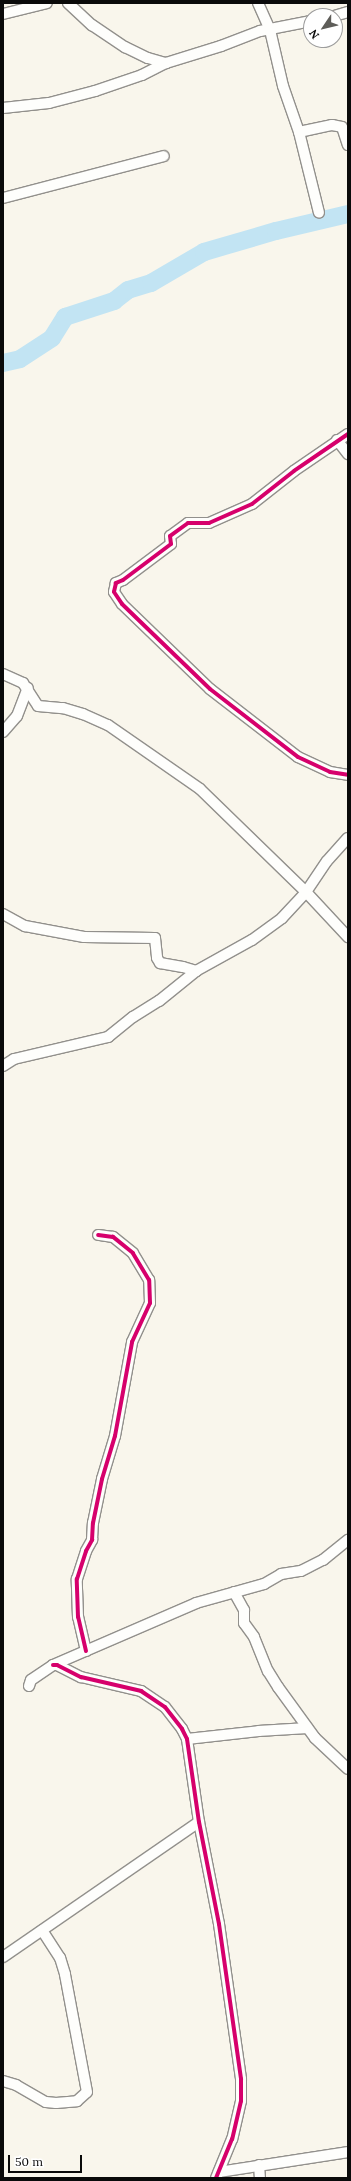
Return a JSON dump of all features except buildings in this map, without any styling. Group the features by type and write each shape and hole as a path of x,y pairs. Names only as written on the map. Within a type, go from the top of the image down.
{"street":[{"path":"3,14 47,3"},
{"path":"68,3 92,25 125,47 148,58 166,63"},
{"path":"258,3 270,30 283,86 299,132 319,214"},
{"path":"3,108 49,103 95,91 142,75 166,63 221,46 260,31 303,24"},
{"path":"299,132 332,125 342,127 348,145"},
{"path":"3,198 164,156"},
{"path":"348,434 337,440 252,504 209,523 188,523 170,536 171,544 123,580 116,583 114,592 122,604 210,689 298,757 330,772 348,775"},
{"path":"337,440 348,454"},
{"path":"3,674 23,683 28,688 38,706 63,708 83,714 108,725 200,788 306,892 348,937"},
{"path":"3,732 17,716 28,688"},
{"path":"3,1066 14,1059 108,1037 133,1016 159,1001 196,971 252,940 282,918 306,892 327,861 348,838"},
{"path":"3,914 25,926 84,937 155,938 157,958 160,963 196,971"},
{"path":"86,1651 78,1617 77,1579 86,1551 92,1540 93,1524 102,1479 115,1436 132,1342 150,1303 149,1280 133,1253 113,1237 98,1235"},
{"path":"28,1686 31,1680 53,1665 189,1605 264,1584 281,1574 301,1572 323,1560 348,1540"},
{"path":"234,1592 244,1610 244,1623 254,1637 268,1671 307,1728 348,1769"},
{"path":"53,1665 57,1665 81,1676 141,1691 165,1707 182,1729 187,1739 199,1822 219,1924 241,2079 241,2101 234,2132 217,2175"},
{"path":"187,1739 259,1731 307,1728"},
{"path":"3,1957 199,1822"},
{"path":"3,2081 16,2085 46,2102 56,2103 78,2101 87,2092 65,1974 60,1958 42,1930"},
{"path":"217,2175 259,2165 348,2152"},
{"path":"259,2165 260,2178"}],"waterway":[{"path":"3,363 20,359 52,338 65,317 114,301 128,290 151,283 204,252 276,231 348,214"}],"cycle path":[{"path":"348,434 294,471 252,504 209,523 188,523 170,536 171,544 123,580 116,583 114,592 122,604 210,689 298,757 330,772 348,775"},
{"path":"86,1651 78,1617 77,1579 86,1551 92,1540 93,1523 102,1479 115,1436 132,1342 150,1303 149,1280 133,1253 113,1237 98,1235"},
{"path":"53,1665 57,1665 81,1677 141,1691 165,1707 182,1729 187,1739 199,1822 219,1924 241,2079 241,2101 232,2139 216,2178"}]}
